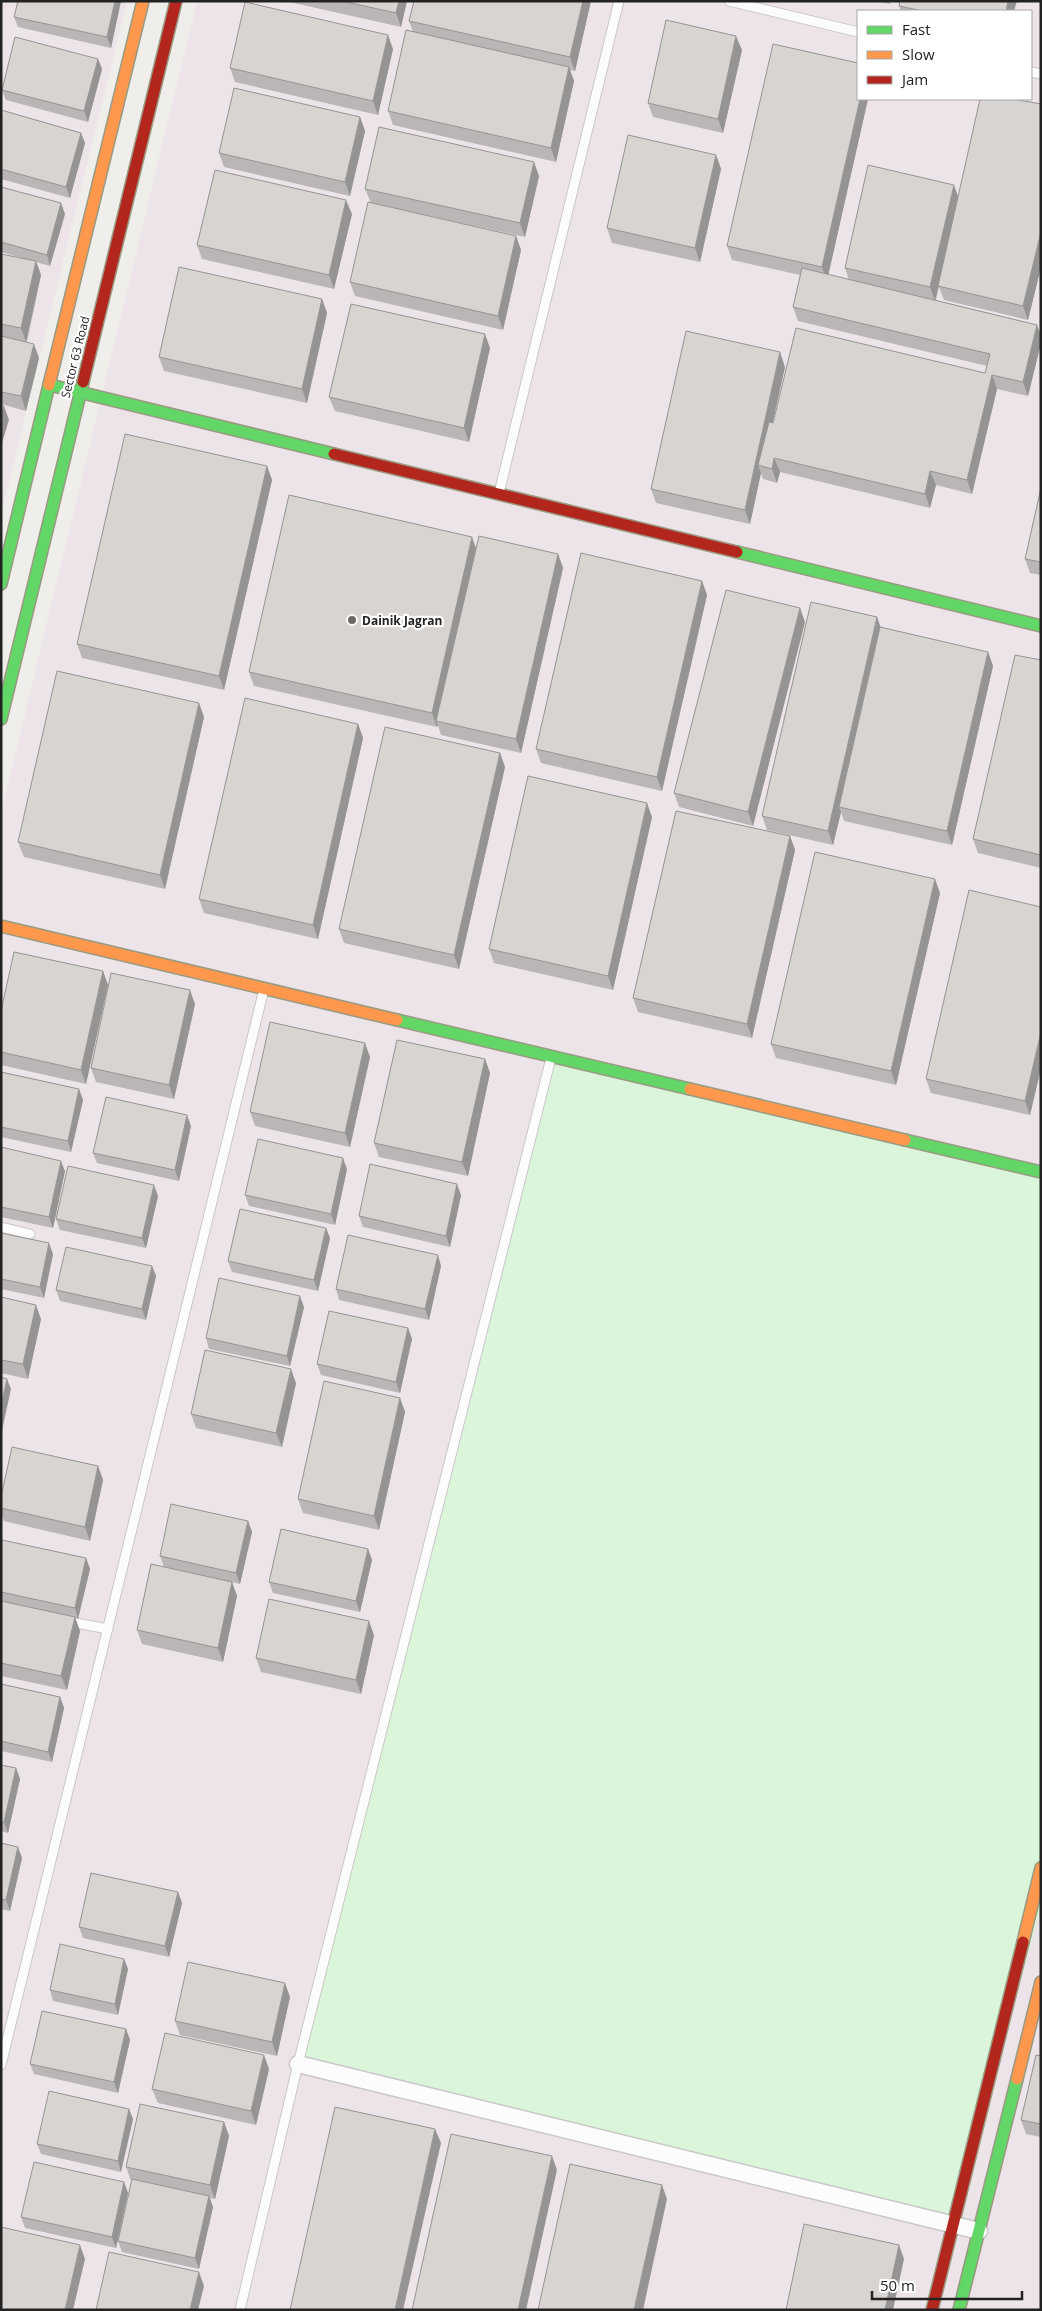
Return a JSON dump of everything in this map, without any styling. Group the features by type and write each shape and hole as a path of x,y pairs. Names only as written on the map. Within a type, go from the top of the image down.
{"street":[{"name":"Sector 63 Road","path":"1,584 143,1"},
{"name":"Sector 63 Road","path":"1,719 176,1"},
{"path":"50,385 1041,626"},
{"path":"1,926 1041,1172"},
{"path":"932,2310 1029,1931 1041,1868"},
{"path":"959,2310 1041,1982"},
{"path":"298,2064 979,2231"}],"lane":[{"path":"499,493 620,1"},
{"path":"729,1 857,32"},
{"path":"1,2065 265,987"},
{"path":"240,2310 298,2064 552,1055"},
{"path":"1,1227 30,1234"},
{"path":"54,1619 108,1629"}],"shaded area":[{"path":"1,1 127,1 1,515"},
{"path":"197,1 1041,1 1041,2310 1,2310 1,813"}],"green space":[{"path":"552,1055 1041,1172 1041,1907 953,2224 298,2064"}],"building":[{"path":"18,1 115,1 107,37 14,17"},
{"path":"342,1 399,1 396,13"},
{"path":"414,1 583,1 570,57 409,21"},
{"path":"900,1 1008,1 1006,10 918,10 899,6"},
{"path":"245,2 388,35 373,101 230,68"},
{"path":"666,20 736,36 718,119 648,103"},
{"path":"406,30 569,67 551,148 388,111"},
{"path":"15,37 98,59 84,111 2,90"},
{"path":"773,44 857,63 857,100 860,100 822,267 727,246"},
{"path":"234,88 360,117 345,182 219,153"},
{"path":"980,100 1019,100 1041,104 1041,232 1023,306 938,286"},
{"path":"1,110 81,133 66,187 1,169"},
{"path":"379,127 534,162 520,223 365,189"},
{"path":"628,135 716,155 695,248 607,228"},
{"path":"868,165 954,185 930,287 845,268"},
{"path":"215,170 346,200 329,275 197,245"},
{"path":"1,187 61,203 47,255 1,242"},
{"path":"368,202 516,236 498,316 350,282"},
{"path":"1,254 36,261 21,328 1,324"},
{"path":"179,267 322,299 302,389 159,357"},
{"path":"802,268 1037,325 1023,382 992,375 967,480 930,471 925,494 774,458 772,469 758,465 769,422 773,423 796,328 985,373 990,354 793,307"},
{"path":"351,304 485,334 464,428 329,397"},
{"path":"686,331 780,352 745,510 651,489"},
{"path":"1,336 34,344 21,396 1,392"},
{"path":"125,434 267,466 219,676 77,644"},
{"path":"1041,488 1041,562 1025,559"},
{"path":"289,495 472,537 432,713 249,672"},
{"path":"479,536 558,554 516,739 436,721"},
{"path":"581,553 702,581 657,777 536,749"},
{"path":"726,590 800,608 748,812 674,793"},
{"path":"811,602 877,617 828,831 762,816"},
{"path":"880,627 988,652 947,831 839,807"},
{"path":"1015,655 1041,660 1041,855 973,839"},
{"path":"57,671 199,703 160,875 18,842"},
{"path":"245,698 358,724 313,925 199,899"},
{"path":"385,727 500,753 454,955 339,929"},
{"path":"528,776 647,803 608,976 489,949"},
{"path":"676,811 790,836 747,1024 633,998"},
{"path":"815,852 935,879 891,1071 771,1044"},
{"path":"969,890 1041,907 1041,1032 1025,1101 926,1079"},
{"path":"14,952 103,971 81,1070 1,1052 1,1011"},
{"path":"111,973 190,990 169,1085 91,1068"},
{"path":"270,1022 365,1043 345,1133 250,1112"},
{"path":"397,1040 485,1059 462,1162 374,1143"},
{"path":"1,1072 79,1089 68,1141 1,1127"},
{"path":"106,1097 187,1115 175,1170 93,1153"},
{"path":"258,1139 343,1158 331,1214 245,1195"},
{"path":"1,1147 61,1161 49,1217 1,1207"},
{"path":"370,1164 457,1184 446,1236 359,1216"},
{"path":"68,1166 154,1185 142,1238 56,1219"},
{"path":"240,1209 326,1228 314,1280 228,1261"},
{"path":"1,1233 49,1243 40,1287 1,1279"},
{"path":"348,1235 438,1255 425,1309 336,1289"},
{"path":"66,1247 152,1266 142,1309 56,1290"},
{"path":"219,1278 300,1296 287,1356 206,1338"},
{"path":"1,1297 36,1305 23,1364 1,1360"},
{"path":"329,1311 408,1328 396,1382 317,1364"},
{"path":"205,1350 291,1369 276,1433 191,1414"},
{"path":"1,1377 7,1379 1,1406"},
{"path":"324,1381 400,1398 374,1516 298,1499"},
{"path":"12,1447 98,1466 85,1527 1,1508 1,1497"},
{"path":"171,1504 248,1521 236,1573 160,1556"},
{"path":"281,1529 368,1549 356,1601 269,1582"},
{"path":"2,1540 86,1558 75,1608 1,1592"},
{"path":"151,1564 232,1582 218,1648 137,1630"},
{"path":"269,1599 369,1621 356,1680 256,1658"},
{"path":"1,1601 75,1617 61,1676 1,1663"},
{"path":"1,1684 60,1697 48,1752 1,1741"},
{"path":"1,1765 16,1768 4,1822 1,1822"},
{"path":"1,1843 18,1847 6,1900 1,1899"},
{"path":"91,1873 178,1892 165,1946 79,1927"},
{"path":"60,1944 124,1959 115,2004 50,1990"},
{"path":"188,1962 285,1983 272,2042 175,2021"},
{"path":"42,2011 126,2029 114,2082 30,2064"},
{"path":"165,2033 264,2055 251,2111 152,2089"},
{"path":"1036,2055 1041,2056 1041,2124 1021,2120"},
{"path":"49,2091 129,2109 118,2161 37,2144"},
{"path":"140,2104 224,2122 210,2185 126,2167"},
{"path":"335,2107 435,2129 395,2310 290,2310"},
{"path":"451,2134 552,2156 518,2310 412,2310"},
{"path":"34,2162 124,2182 112,2237 21,2217"},
{"path":"570,2164 662,2185 634,2310 538,2310"},
{"path":"132,2179 209,2196 195,2258 118,2241"},
{"path":"804,2224 899,2245 885,2310 786,2310"},
{"path":"1,2227 80,2245 65,2310 1,2310"},
{"path":"109,2252 199,2272 190,2310 96,2310"}],"traffic: fast":[{"path":"1,719 83,382"},
{"path":"1,584 49,385"},
{"path":"50,385 334,454"},
{"path":"737,552 1041,626"},
{"path":"397,1020 690,1089"},
{"path":"905,1140 1041,1172"},
{"path":"959,2310 1017,2079"}],"traffic: slow":[{"path":"49,385 143,1"},
{"path":"1,926 397,1020"},
{"path":"690,1089 905,1140"},
{"path":"1023,1942 1041,1868"},
{"path":"1017,2079 1041,1982"}],"traffic: jam":[{"path":"83,382 176,1"},
{"path":"334,454 737,552"},
{"path":"932,2310 1023,1942"}],"place":[{"name":"Dainik Jagran","path":"352,620"}]}
